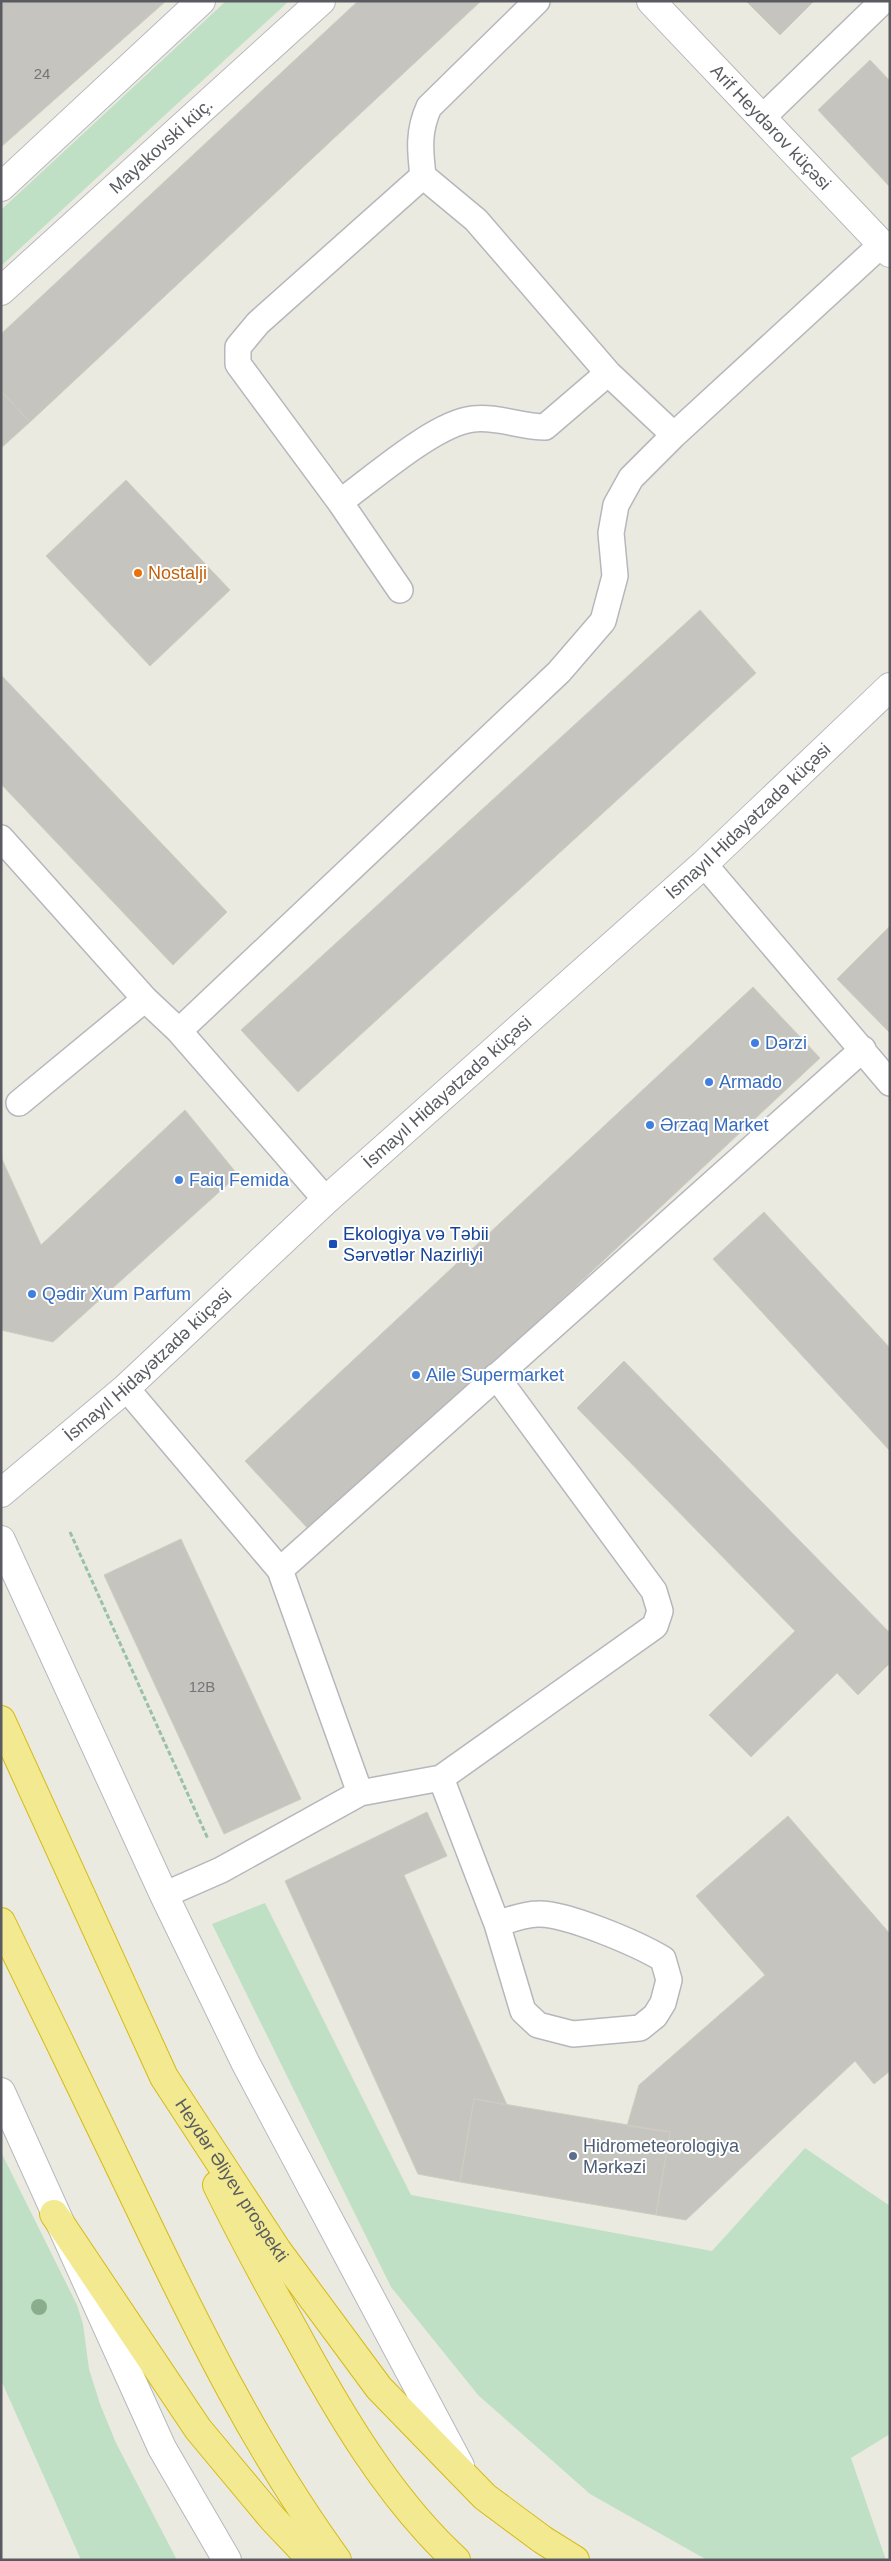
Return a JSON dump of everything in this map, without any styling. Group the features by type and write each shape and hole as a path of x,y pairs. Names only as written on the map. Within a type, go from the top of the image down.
{"highway":[{"name":"Heydər Əliyev prospekti","path":"1,1720 164,2077 277,2250 379,2388 466,2479 485,2497 576,2560"},
{"path":"1,1922 198,2328 237,2403 337,2560"},
{"path":"164,2077 244,2240 329,2396 373,2462 417,2518 456,2560"},
{"path":"54,2214 198,2429 273,2519 312,2560"}],"street":[{"path":"1,187 201,1"},
{"name":"Mayakovski küç.","path":"1,291 321,1"},
{"name":"Arif Heydərov küçəsi","path":"651,1 886,248"},
{"name":"İsmayıl Hidayətzadə küçəsi","path":"1,1493 126,1388 326,1200 704,864 890,687"},
{"path":"1,1540 164,1895 245,2062 466,2479"},
{"path":"1,2092 54,2214 162,2448 227,2560"}],"lane":[{"path":"537,1 429,107 422,122 419,137 423,176 476,220 608,373 674,435"},
{"path":"762,118 883,1"},
{"path":"400,590 340,502 238,364 238,347 258,323 423,176"},
{"path":"179,1031 559,672 603,621 615,576 611,533 616,505 631,478 674,435 886,248"},
{"path":"340,502 440,429 473,419 503,420 532,427 545,427 608,373"},
{"path":"1,838 146,999 179,1031 326,1200"},
{"path":"704,864 889,1080"},
{"path":"19,1103 146,999"},
{"path":"280,1570 863,1049"},
{"path":"164,1895 221,1870 360,1793 441,1778 655,1626 660,1611 654,1591 496,1376"},
{"path":"126,1388 280,1570 360,1793"},
{"path":"441,1778 497,1924 523,2012 538,2025 573,2034 640,2028 655,2016 664,2003 669,1980 663,1959 643,1947 556,1916 536,1914 497,1924"}],"path":[{"path":"70,1532 221,1870"}],"green space":[{"path":"226,1 289,1 1,266 1,210"},
{"path":"265,1903 411,2195 712,2251 805,2148 890,2206 890,2434 851,2458 886,2560 707,2560 590,2494 478,2395 391,2287 212,1924"},
{"path":"1,2152 77,2305 83,2324 89,2369 100,2404 116,2443 177,2560 81,2560 1,2380"}],"building":[{"path":"1,1 166,1 1,147"},
{"path":"358,1 481,1 30,422 1,391 1,334"},
{"path":"746,1 814,1 780,35"},
{"path":"870,60 890,81 890,187 818,110"},
{"path":"1,391 30,422 1,448"},
{"name":"Nostalji","path":"126,480 230,590 150,666 46,556"},
{"path":"700,610 756,673 298,1092 241,1030"},
{"path":"1,675 227,912 173,965 1,784"},
{"path":"890,926 890,1031 889,1032 837,979"},
{"path":"753,987 820,1058 312,1533 245,1461"},
{"path":"185,1110 238,1175 53,1342 1,1330 1,1157 41,1245"},
{"path":"764,1212 890,1348 890,1451 713,1259"},
{"path":"624,1361 890,1633 890,1663 858,1695 837,1673 751,1757 709,1715 795,1631 577,1408"},
{"path":"181,1539 301,1799 224,1834 104,1575"},
{"path":"427,1812 447,1856 404,1875 507,2105 474,2099 460,2182 418,2174 285,1881"},
{"path":"788,1816 890,1934 890,2071 874,2084 855,2061 686,2220 656,2215 670,2132 627,2126 639,2085 765,1975 696,1896"},
{"path":"474,2099 670,2132 656,2215 460,2182"}],"place":[{"name":"Nostalji","path":"138,573"},
{"name":"Dərzi","path":"755,1043"},
{"name":"Armado","path":"709,1082"},
{"name":"Ərzaq Market","path":"650,1125"},
{"name":"Faiq Femida","path":"179,1180"},
{"name":"Ekologiya və Təbii Sərvətlər Nazirliyi","path":"333,1244"},
{"name":"Qədir Xum Parfum","path":"32,1294"},
{"name":"Aile Supermarket","path":"416,1375"},
{"name":"Hidrometeorologiya Mərkəzi","path":"573,2156"}]}
